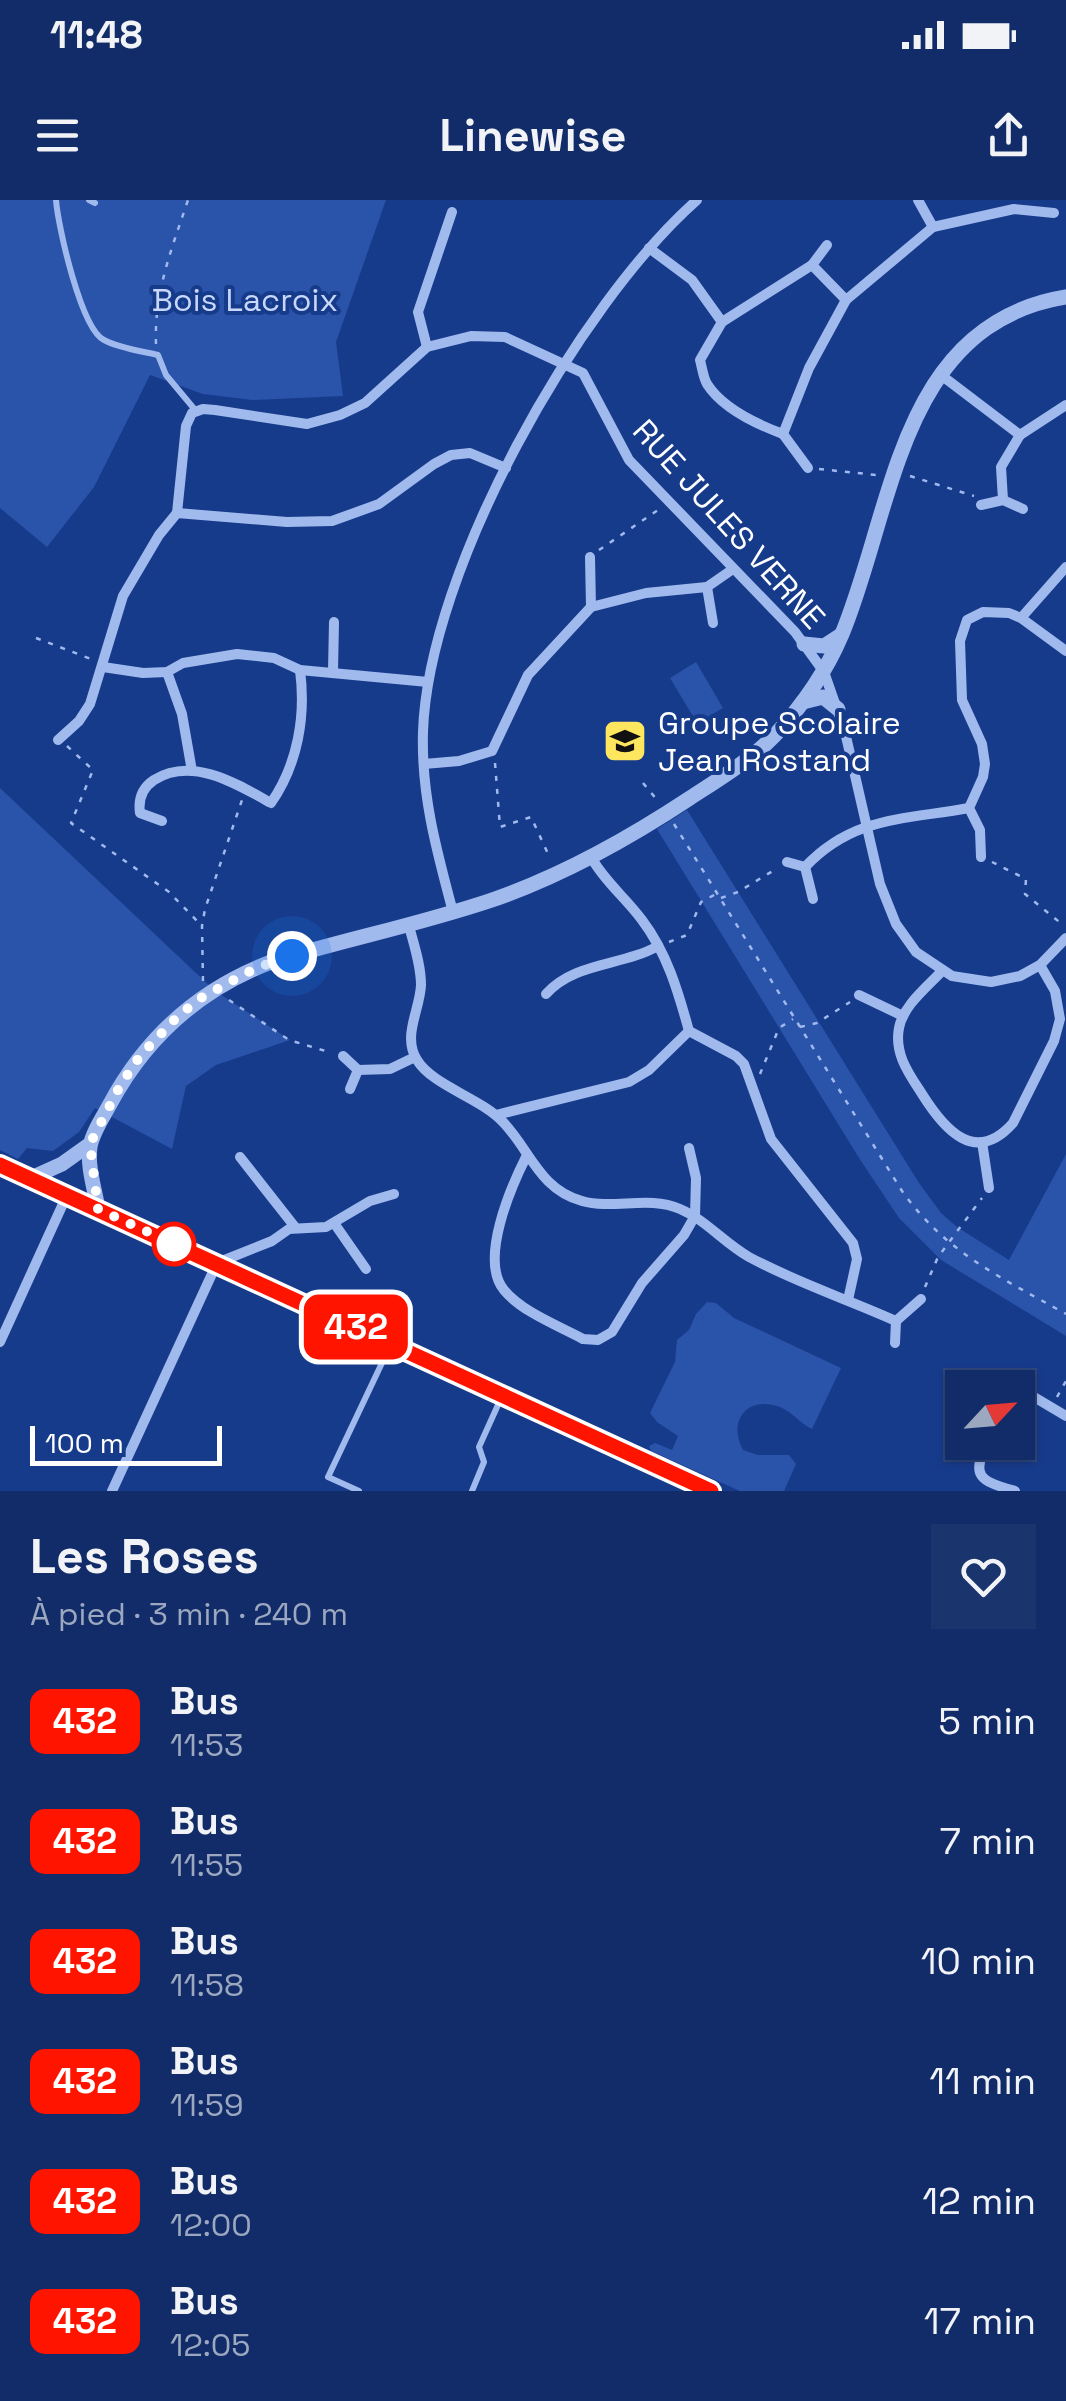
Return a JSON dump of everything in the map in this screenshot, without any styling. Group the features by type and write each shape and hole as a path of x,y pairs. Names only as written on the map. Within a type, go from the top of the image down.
{"street":[{"path":"453,912 430,822 424,764 428,682 461,570 506,468 582,334 648,248 697,200"},
{"path":"918,200 934,226"},
{"path":"783,434 808,368 846,300 934,226 1014,205 1054,213"},
{"path":"428,347 418,312 452,212"},
{"path":"808,468 783,434 756,424 708,384 700,360 722,322 812,266 827,245"},
{"path":"648,248 692,280 722,322"},
{"path":"812,266 846,300"},
{"path":"31,1178 62,1164 90,1144 132,1067 164,1030 207,994 270,962 408,926 557,873 667,813 760,748 824,672 841,635 893,474 916,416 941,375 970,341 997,320 1029,306 1066,297"},
{"path":"60,738 90,704 123,596 176,513 186,426 196,410 307,424 365,403 428,347 471,336 506,337 564,363"},
{"name":"RUE JULES VERNE","path":"564,363 585,374 628,460 804,644 824,672 838,709 880,884 896,924 916,952 941,972"},
{"path":"941,375 1020,435"},
{"path":"1003,500 1002,467 1020,435 1066,405"},
{"path":"176,513 318,523 368,510 452,455 470,453 506,468"},
{"path":"982,505 1003,500 1023,509"},
{"path":"590,557 590,607"},
{"path":"1021,618 1066,566"},
{"path":"424,764 492,751 528,675 590,607 646,593 707,587 732,569"},
{"path":"707,587 713,623"},
{"path":"969,808 984,777 985,764 982,744 962,700 962,629 972,615 1009,613 1066,651"},
{"path":"333,671 334,622"},
{"path":"804,644 824,646 841,635"},
{"path":"103,665 143,674 167,672 184,663 236,654 274,658 300,670 428,682"},
{"path":"162,821 140,813 138,800 149,783 169,772 227,778 272,803 292,765 301,715 300,670"},
{"path":"167,672 186,728 192,772"},
{"path":"802,702 823,697 838,709"},
{"path":"805,867 832,841 866,826 969,808"},
{"path":"969,808 980,830 982,857"},
{"path":"591,857 643,921 670,967 689,1031 744,1064 771,1139 853,1243 857,1259 848,1300"},
{"path":"787,862 805,867"},
{"path":"805,867 813,899"},
{"path":"408,926 421,984 411,1033 415,1057 496,1116 526,1157 559,1191 592,1204 654,1202 695,1216 750,1257 896,1321"},
{"path":"1040,965 1058,1000 1058,1031 1013,1123 1001,1134 982,1142 956,1136 933,1111 902,1058 898,1038 903,1016 941,972 991,982 1020,976 1040,965 1066,938"},
{"path":"546,994 557,982 576,973 638,956 658,946"},
{"path":"860,995 903,1016"},
{"path":"496,1116 629,1082 648,1070 689,1031"},
{"path":"343,1056 358,1070 390,1069 415,1057"},
{"path":"350,1089 358,1070"},
{"path":"982,1142 989,1188"},
{"path":"90,1144 98,1209"},
{"path":"526,1157 503,1216 495,1273 512,1298 583,1340 598,1340 612,1332 642,1282 695,1216 696,1178 689,1148"},
{"path":"240,1157 296,1227"},
{"path":"0,1165 711,1491"},
{"path":"112,1491 217,1263 296,1227 326,1227 370,1201 394,1194"},
{"path":"0,1342 68,1195"},
{"path":"334,1223 366,1269"},
{"path":"895,1342 896,1321 921,1299"},
{"path":"1035,1398 1066,1416"},
{"path":"979,1460 986,1482 1015,1491"}],"lane":[{"path":"56,200 72,278 95,332 104,340 158,355 166,375 196,410"},
{"path":"359,1491 328,1477 392,1343"},
{"path":"472,1491 484,1462 479,1447 502,1394"}],"path":[{"path":"158,355 157,318 166,259 188,200"},
{"path":"808,468 893,474 980,498 982,505"},
{"path":"590,557 668,504"},
{"path":"36,638 103,665"},
{"path":"60,738 93,770 71,823 169,892 202,926"},
{"path":"492,751 500,827 531,817 557,873"},
{"path":"643,783 667,813 902,1191 926,1223 948,1243 1066,1314"},
{"path":"246,789 202,926 207,994 289,1040 343,1056"},
{"path":"982,857 1026,880 1024,894 1066,927"},
{"path":"658,946 687,935 701,902 738,892 787,862"},
{"path":"800,1027 818,1023 860,995"},
{"path":"753,1083 757,1082 779,1028 795,1018"},
{"path":"921,1299 948,1243 989,1188"},
{"path":"1051,1407 1066,1382"}],"green space":[{"name":"Bois Lacroix","path":"0,200 386,200 336,342 343,396 252,400 203,394 150,375 94,487 47,547 0,508"},
{"path":"696,662 723,708 697,723 670,678"},
{"path":"0,788 214,990 290,1040 216,1065 186,1086 172,1149 95,1108 79,1132 53,1151 27,1148 18,1159 0,1150"},
{"path":"687,810 941,1213 1009,1260 1066,1154 1066,1336 941,1260 899,1218 657,829"},
{"path":"707,1302 716,1303 734,1318 841,1368 812,1429 784,1409 769,1404 750,1407 739,1420 743,1450 758,1455 789,1455 796,1464 784,1491 740,1491 651,1451 649,1446 655,1443 672,1450 678,1436 650,1413 675,1362 677,1340 689,1330"}],"bus line":[{"name":"432","path":"0,1165 711,1491"}],"place":[{"name":"Groupe Scolaire Jean Rostand","path":"625,741"}],"route":[{"path":"174,1244 185,1249 98,1209 90,1144 132,1067 178,1016 238,976 292,956"}]}
